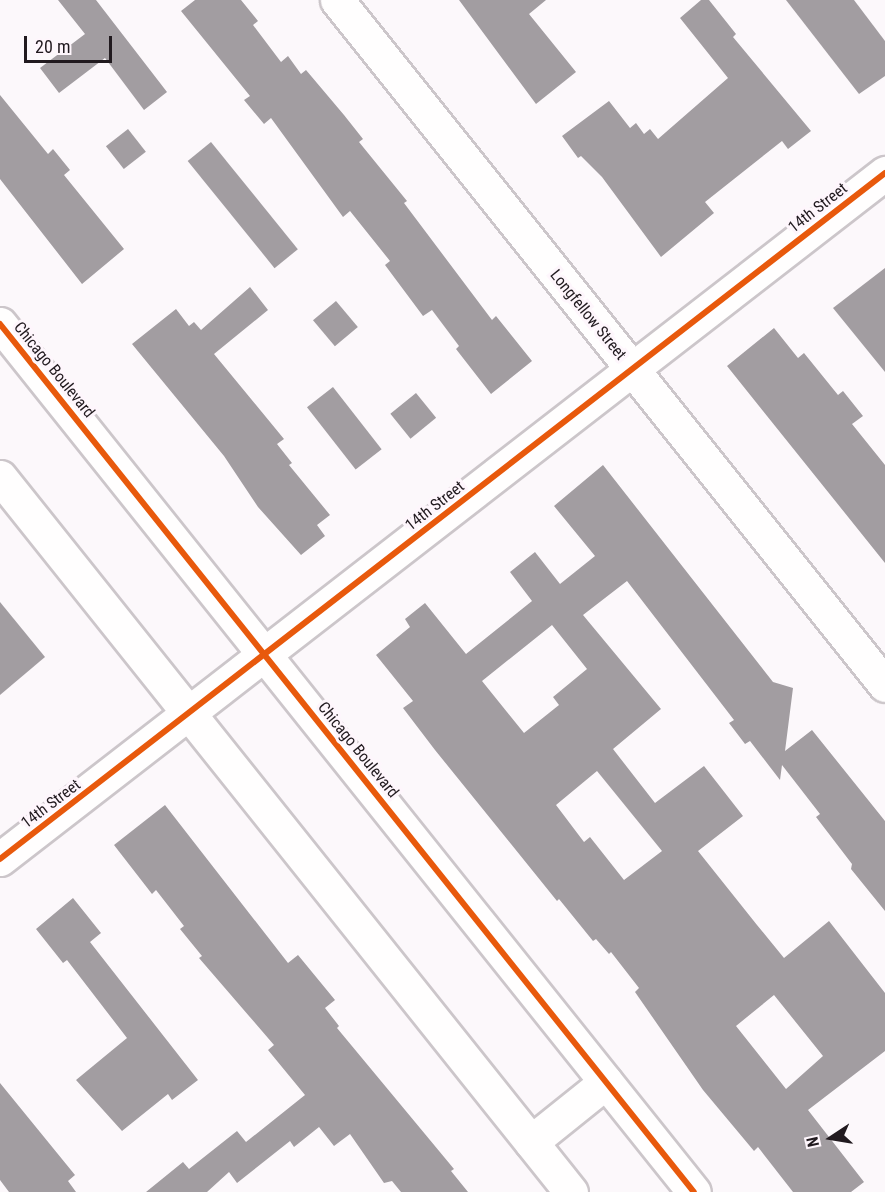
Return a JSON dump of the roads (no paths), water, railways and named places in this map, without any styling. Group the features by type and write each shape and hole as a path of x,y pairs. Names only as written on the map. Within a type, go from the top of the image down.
{"street":[{"name":"Longfellow Street","path":"337,0 885,685"},
{"name":"14th Street","path":"0,859 189,715 885,173"},
{"name":"Chicago Boulevard","path":"0,324 694,1192"},
{"path":"0,477 571,1192"},
{"path":"531,1142 606,1082"}]}
